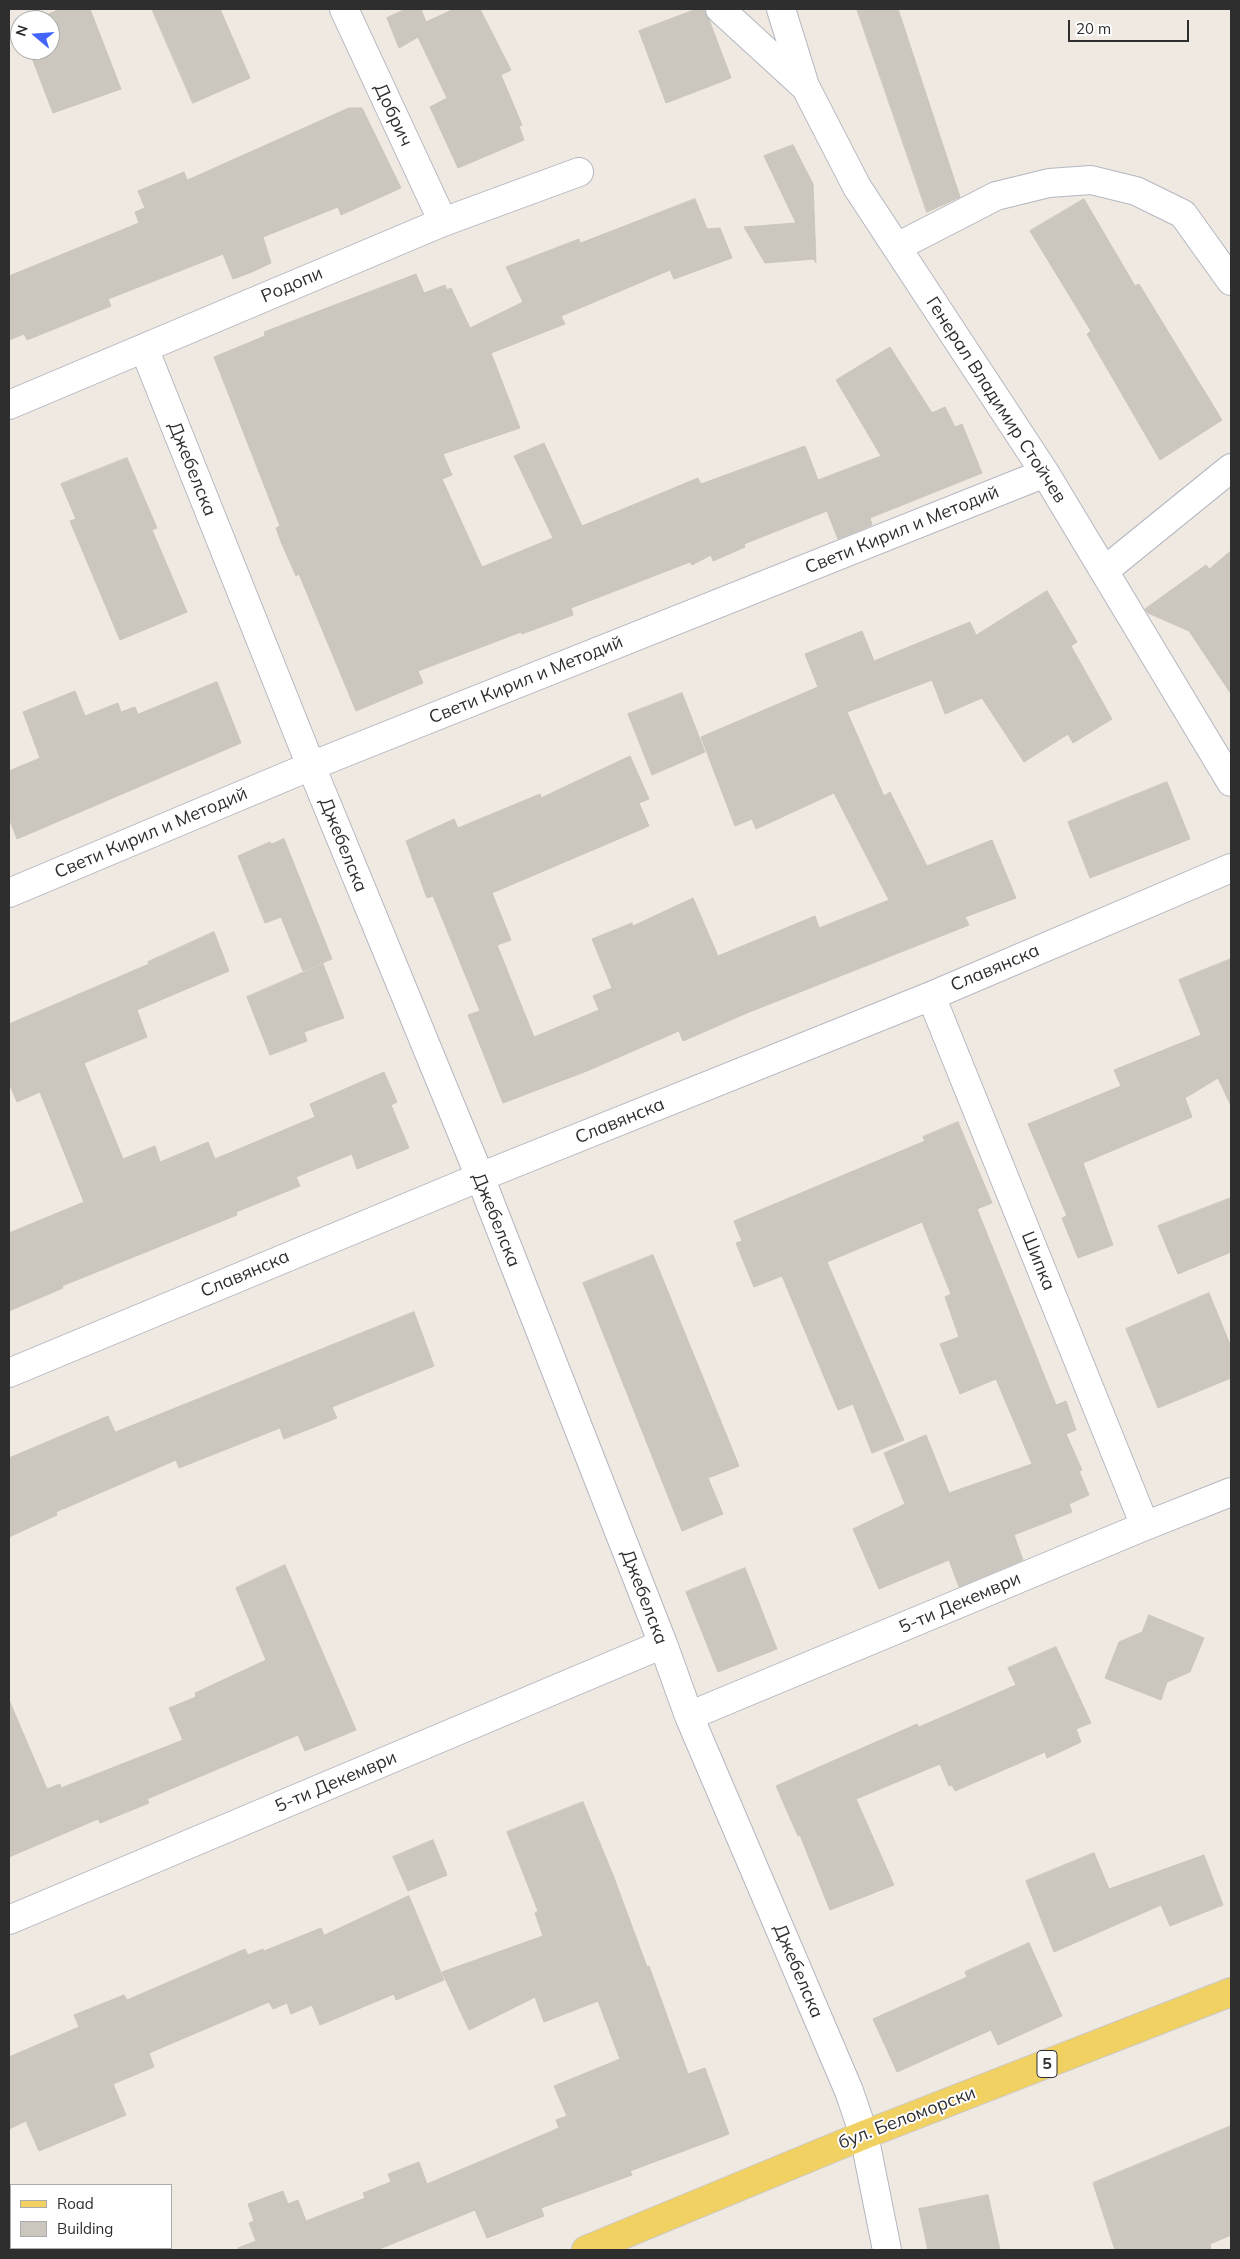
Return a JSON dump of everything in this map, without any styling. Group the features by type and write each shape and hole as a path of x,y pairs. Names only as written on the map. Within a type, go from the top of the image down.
{"main road":[{"name":"бул. Беломорски","path":"586,2250 864,2135 1231,1992"}],"street":[{"name":"Добрич","path":"344,9 443,222"},
{"path":"720,9 805,86"},
{"name":"Генерал Владимир Стойчев","path":"781,9 805,86 857,187 1045,473 1231,782"},
{"name":"Родопи","path":"9,405 443,222 579,172"},
{"path":"897,247 996,196 1049,183 1091,180 1136,191 1183,214 1231,281"},
{"name":"Джебелска","path":"144,348 311,766 480,1177 663,1644 689,1716 849,2091 864,2135 887,2250"},
{"path":"1104,571 1231,468"},
{"name":"Свети Кирил и Методий","path":"9,893 311,766 1045,473"},
{"name":"Славянска","path":"9,1373 480,1177 931,996 1231,868"},
{"name":"Шипка","path":"931,996 1145,1526"},
{"name":"5-ти Декември","path":"689,1716 1231,1492"},
{"name":"5-ти Декември","path":"9,1920 663,1644"}],"building":[{"path":"90,9 121,89 53,113 33,60 60,60 59,10"},
{"path":"152,9 220,9 250,78 193,103"},
{"path":"406,9 421,9 426,22 454,9 480,9 511,70 501,75 522,125 519,126 524,140 458,168 430,107 447,98 418,37 399,48 387,18"},
{"path":"697,9 705,9 731,78 666,103 639,31"},
{"path":"857,9 898,9 960,197 927,212"},
{"path":"349,108 362,108 401,188 341,215 338,207 263,237 271,263 252,272 233,279 223,254 108,299 111,306 27,340 24,334 9,340 9,276 139,223 135,212 145,208 138,191 184,172 187,180"},
{"path":"793,145 813,184 816,263 814,259 765,263 744,227 796,223 764,156"},
{"path":"695,199 707,229 720,228 732,258 674,279 670,270 561,316 565,324 491,353 520,428 443,454 452,475 442,479 482,567 553,538 514,456 544,443 582,526 698,478 701,484 805,446 818,480 881,456 836,380 890,347 932,413 945,407 955,427 962,424 982,473 870,518 872,525 838,539 827,511 744,544 745,547 713,561 711,555 692,565 690,562 571,608 573,615 522,634 521,632 418,671 423,683 356,711 299,574 296,576 281,542 276,528 280,526 214,357 265,336 264,332 416,274 424,293 445,285 447,290 451,288 470,328 523,302 506,267 579,239 580,243"},
{"path":"1084,199 1135,286 1139,284 1222,420 1160,460 1087,334 1091,331 1030,231"},
{"path":"127,458 157,528 152,530 187,612 120,640 70,521 76,519 61,484"},
{"path":"1231,551 1231,694 1189,631 1148,613 1145,609 1206,565 1209,569"},
{"path":"1047,591 1077,642 1071,646 1112,719 1073,743 1068,734 1024,762 982,698 945,714 932,680 847,712 884,796 890,792 927,866 992,840 1016,898 965,917 969,925 747,1013 683,1041 679,1031 587,1071 503,1103 468,1015 480,1011 433,896 427,898 406,841 454,819 458,828 540,794 541,798 630,756 649,799 639,803 649,826 492,893 511,940 497,945 534,1037 599,1010 593,996 612,988 592,939 632,923 633,926 693,898 718,956 815,916 819,928 889,900 834,793 756,829 752,819 735,826 701,737 818,687 805,654 862,631 874,661 970,622 976,635"},
{"path":"217,682 241,743 17,839 9,818 9,771 40,758 23,712 75,691 85,716 118,703 121,712 135,707 138,714"},
{"path":"682,693 705,752 652,775 628,714"},
{"path":"1167,782 1190,839 1090,878 1068,822"},
{"path":"284,839 332,959 303,971 281,917 265,923 238,856 270,842 271,844"},
{"path":"214,932 229,971 137,1010 147,1037 84,1063 123,1159 155,1146 160,1162 208,1142 215,1159 315,1117 310,1104 384,1072 397,1102 391,1105 409,1148 357,1169 352,1154 296,1177 300,1186 236,1212 237,1215 62,1286 63,1288 9,1311 9,1233 84,1202 40,1092 17,1102 9,1083 9,1024 149,964 148,962"},
{"path":"1231,959 1231,1106 1218,1078 1185,1098 1192,1117 1083,1163 1113,1245 1078,1258 1062,1218 1067,1216 1028,1124 1121,1086 1114,1070 1201,1035 1179,980"},
{"path":"323,964 344,1018 304,1032 307,1041 270,1055 247,997"},
{"path":"958,1122 992,1203 977,1209 1056,1405 1066,1401 1076,1430 1066,1434 1082,1470 1079,1471 1089,1495 1069,1504 1072,1512 1014,1535 1023,1560 959,1587 949,1560 879,1589 853,1529 905,1504 884,1453 926,1435 949,1493 1032,1464 996,1379 960,1394 940,1344 959,1337 945,1297 951,1294 922,1222 827,1262 904,1440 872,1453 853,1404 838,1410 782,1276 754,1287 736,1243 742,1241 734,1221 925,1141 923,1137"},
{"path":"1231,1198 1231,1252 1178,1274 1158,1226"},
{"path":"653,1255 739,1466 708,1478 723,1514 682,1531 583,1283"},
{"path":"1209,1293 1231,1347 1231,1378 1158,1408 1126,1329"},
{"path":"414,1312 434,1366 332,1407 337,1418 284,1439 280,1428 179,1468 176,1460 56,1512 57,1515 9,1537 9,1458 108,1416 115,1432"},
{"path":"285,1565 356,1730 305,1751 298,1735 147,1799 149,1803 100,1823 98,1819 9,1857 9,1700 47,1789 60,1784 61,1788 183,1740 169,1708 196,1697 195,1693 266,1660 236,1588"},
{"path":"745,1568 777,1649 718,1672 686,1592"},
{"path":"1149,1615 1204,1638 1190,1672 1167,1682 1161,1700 1105,1678 1119,1642 1142,1632"},
{"path":"1056,1647 1091,1723 1076,1729 1081,1742 1047,1758 1045,1752 955,1791 952,1785 949,1786 940,1764 856,1799 894,1885 830,1910 800,1835 798,1836 776,1786 917,1724 919,1727 1016,1685 1008,1668"},
{"path":"583,1802 613,1875 647,1967 649,1966 688,2074 705,2068 729,2134 630,2171 632,2175 541,2208 544,2216 487,2238 475,2210 377,2250 238,2250 238,2248 256,2241 249,2223 254,2221 248,2204 283,2191 288,2204 298,2200 306,2221 365,2198 363,2193 391,2182 388,2174 419,2162 427,2184 559,2128 556,2120 567,2116 554,2086 620,2059 598,2001 544,2022 535,1997 469,2030 442,1972 543,1936 535,1913 538,1911 507,1832"},
{"path":"433,1840 447,1875 408,1891 393,1857"},
{"path":"1094,1853 1109,1889 1204,1855 1223,1905 1170,1926 1161,1905 1054,1952 1026,1881"},
{"path":"409,1896 444,1980 396,2000 394,1994 320,2025 312,2005 291,2014 287,2003 273,2009 269,2002 149,2053 154,2067 113,2084 126,2115 39,2151 26,2121 9,2129 9,2057 79,2027 74,2015 124,1995 127,2000 245,1949 248,1955 263,1949 264,1951 321,1928 324,1935"},
{"path":"1029,1943 1062,2016 998,2045 991,2030 897,2072 873,2019 967,1977 965,1972"},
{"path":"1231,2126 1231,2235 1210,2244 1211,2250 1115,2250 1093,2183"},
{"path":"988,2195 1000,2250 928,2250 919,2209"}]}
